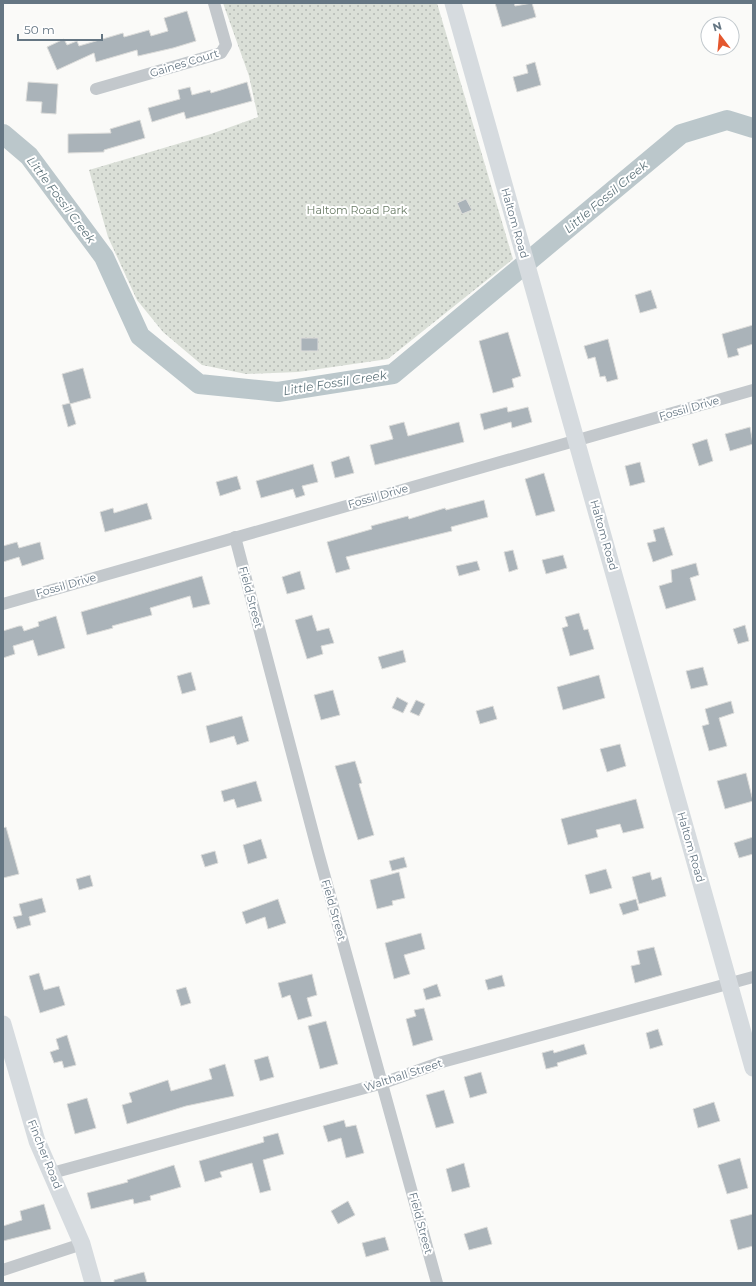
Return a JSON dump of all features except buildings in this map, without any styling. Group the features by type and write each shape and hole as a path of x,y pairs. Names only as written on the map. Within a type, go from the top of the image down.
{"main road":[{"name":"Haltom Road","path":"453,3 753,1068"},
{"name":"Fincher Road","path":"3,1024 37,1141 82,1244 93,1283"}],"street":[{"name":"Gaines Court","path":"96,89 221,53 226,45 214,3"},
{"name":"Fossil Drive","path":"3,604 753,390"},
{"name":"Field Street","path":"235,537 318,852 437,1283"},
{"name":"Walthall Street","path":"52,1173 382,1083 442,1062 753,977"},
{"path":"3,1270 82,1244"}],"green space":[{"name":"Haltom Road Park","path":"223,3 437,3 513,259 388,359 298,372 246,374 202,365 163,332 137,300 108,237 89,170 211,134 258,117 249,76"}],"waterway":[{"name":"Little Fossil Creek","path":"3,134 29,156 104,257 140,336 199,384 278,392 393,374 681,134 727,120 753,128"}]}
